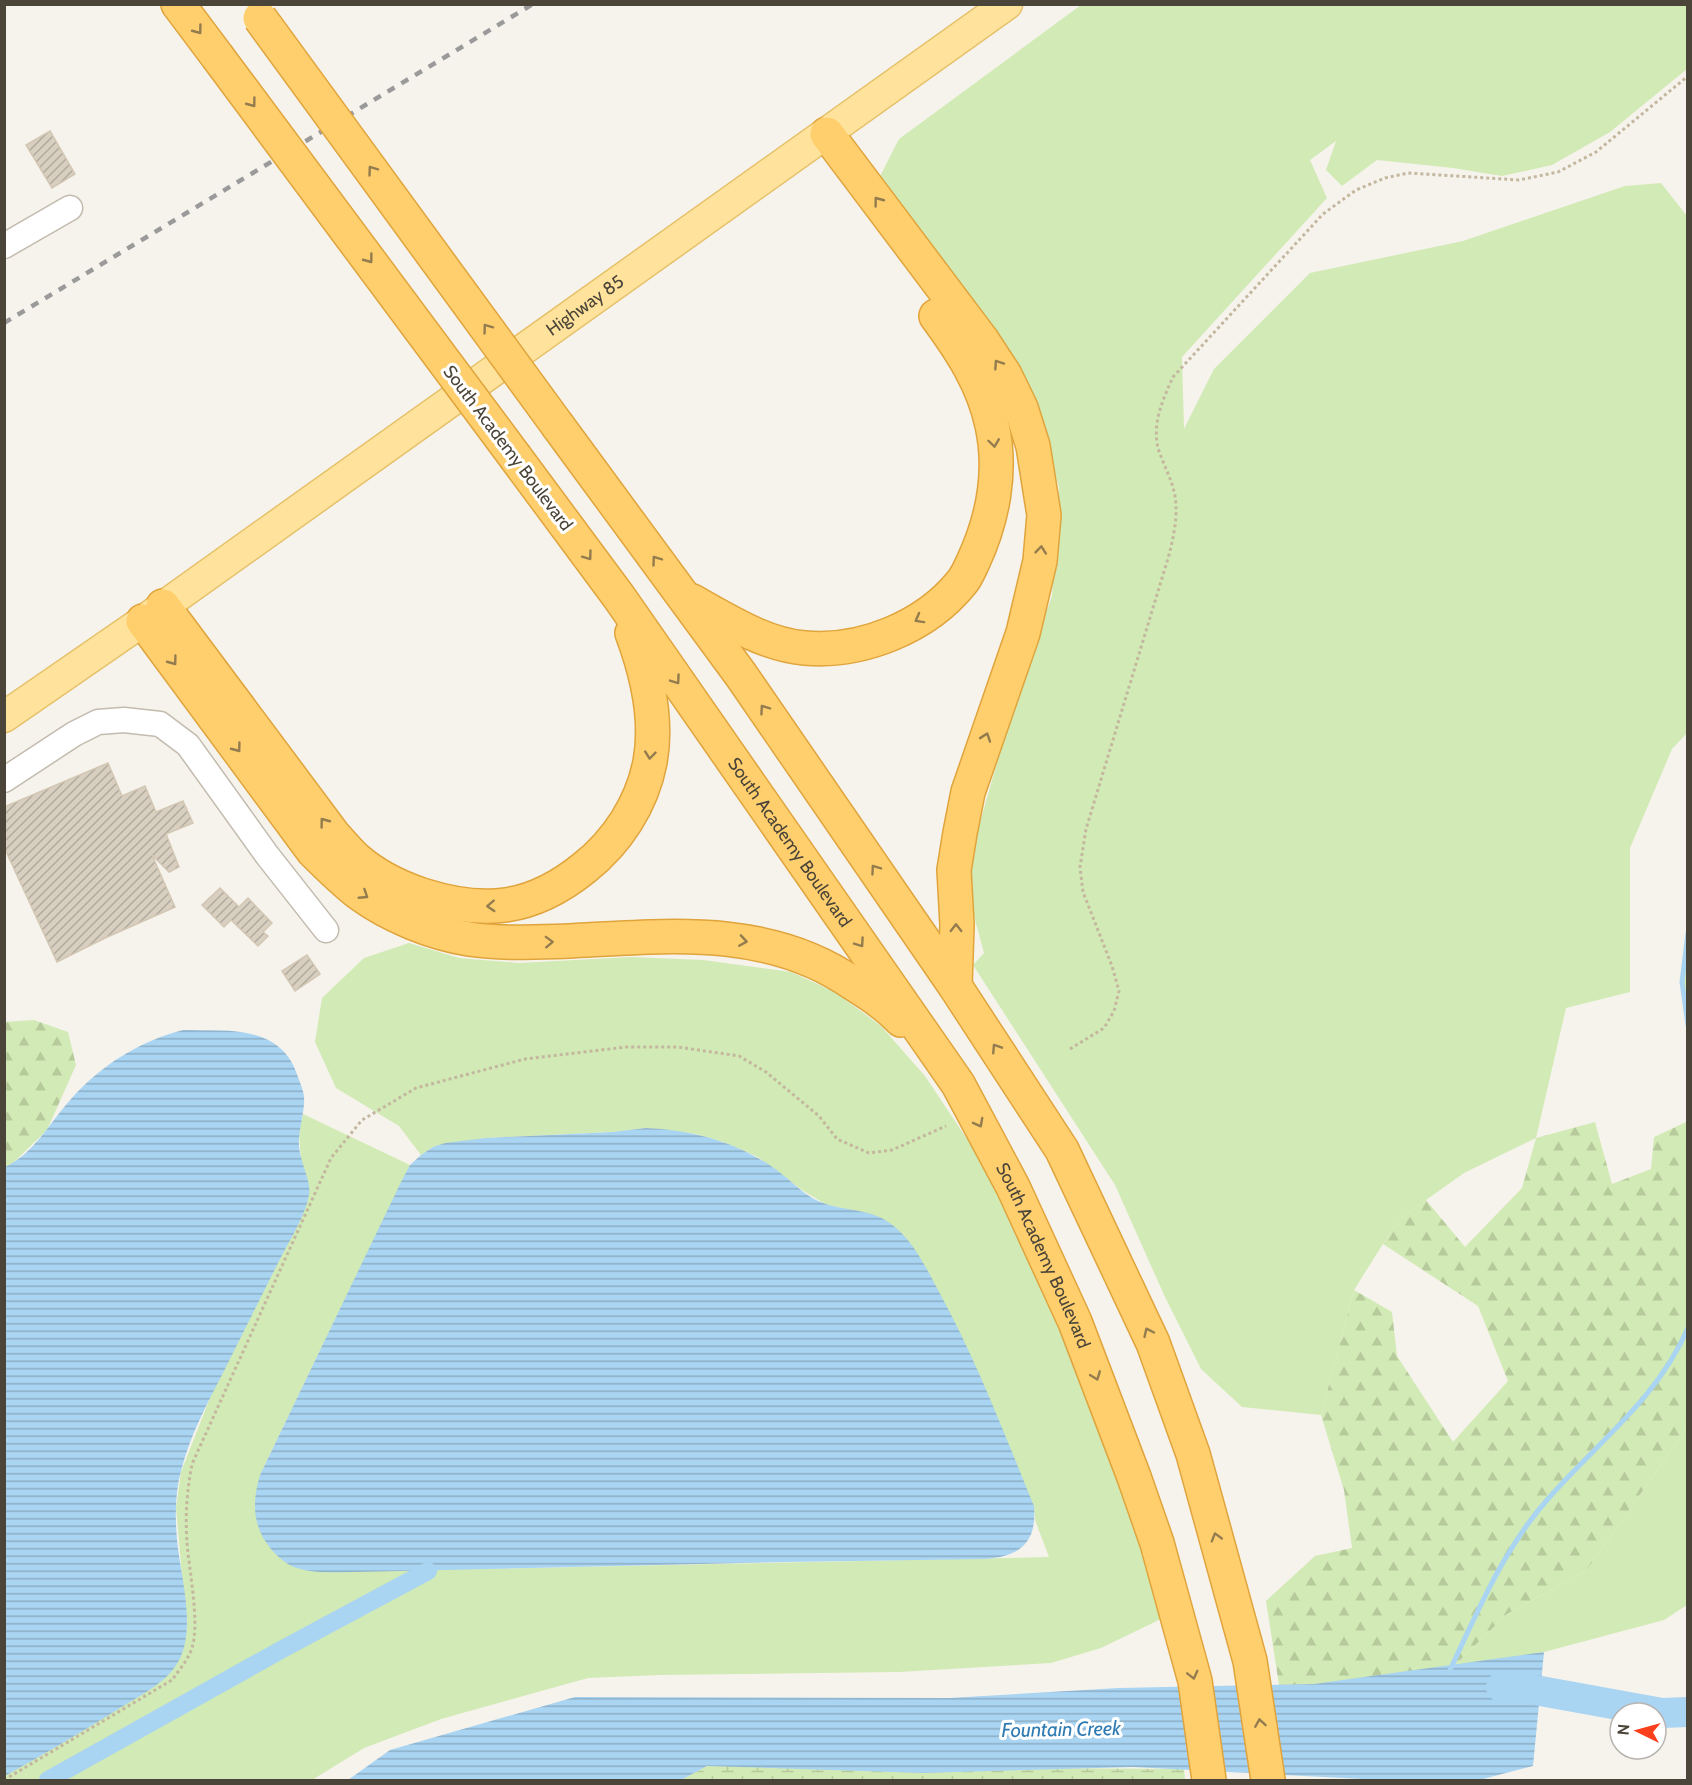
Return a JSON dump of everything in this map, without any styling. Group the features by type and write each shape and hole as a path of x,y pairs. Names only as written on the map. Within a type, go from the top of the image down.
{"highway":[{"name":"South Academy Boulevard","path":"178,4 619,597 958,1084 1013,1187 1075,1322 1138,1488 1157,1543 1195,1681 1209,1780"},
{"path":"255,11 741,675 955,986 1062,1150 1153,1343 1192,1454 1250,1661 1268,1780"},
{"path":"682,596 763,638 804,648 840,648 885,636 925,617 963,581 980,546 994,499 997,462 992,424 978,382 962,352 818,140"},
{"path":"818,140 982,340 1005,375 1021,408 1034,446 1040,480 1044,515 1040,561 1023,633 968,792 960,832 954,870 957,925 955,986"},
{"path":"153,614 355,858 378,875 406,890 472,908 506,906 542,895 573,877 601,855 623,826 638,800 650,761 652,721 648,688 640,656 619,597"},
{"path":"153,614 314,851 337,875 362,895 396,914 436,930 469,939 515,943 688,936 762,944 799,955 837,972 890,1009 958,1084"}],"main road":[{"name":"Highway 85","path":"4,717 153,614 1006,4"}],"lane":[{"path":"4,246 70,208"},
{"path":"4,780 74,734 98,723 124,720 160,724 188,745 267,855 326,930"}],"path":[{"path":"1070,1049 1104,1028 1114,1011 1119,991 1112,966 1083,892 1080,867 1086,829 1169,555 1176,525 1175,494 1158,447 1156,422 1162,399 1173,377 1323,214 1356,190 1385,178 1408,173 1519,180 1558,172 1596,152 1688,76"},
{"path":"4,1780 172,1680 183,1665 192,1648 194,1622 186,1517 186,1494 192,1464 331,1158 362,1120 416,1088 525,1059 626,1047 678,1047 739,1056 766,1072 819,1116 837,1139 869,1153 892,1149 945,1126"}],"green space":[{"path":"1081,5 1687,5 1687,69 1610,132 1552,165 1502,176 1377,160 1342,186 1326,170 1336,141 1310,160 1327,198 1182,357 1184,429 1214,369 1310,273 1463,241 1625,186 1661,183 1687,216 1687,733 1672,749 1630,848 1630,992 1566,1008 1536,1138 1464,1173 1398,1220 1354,1290 1321,1415 1242,1407 1201,1369 1165,1297 1115,1185 973,965 984,953 964,879 1002,745 1052,596 1059,487 1025,378 969,298 877,182 899,139"},
{"path":"1687,934 1687,1016 1682,982"},
{"path":"409,943 459,958 519,963 631,957 703,960 791,972 835,992 881,1026 925,1076 993,1178 1071,1333 1130,1488 1163,1618 1101,1648 1051,1663 899,1672 588,1678 441,1719 364,1748 312,1780 5,1780 4,1774 187,1631 176,1508 181,1472 301,1164 299,1132 303,1114 410,1165 260,1475 480,1569 1049,1557 1035,1520 1034,1506 878,1217 825,1204 756,1156 696,1134 646,1128 612,1132 486,1138 433,1147 421,1155 399,1126 336,1088 315,1042 322,998 364,958"},
{"path":"34,1020 68,1032 76,1065 47,1130 12,1164 5,1167 5,1022"},
{"path":"1595,1122 1612,1184 1651,1169 1654,1137 1687,1123 1687,1428 1586,1571 1507,1614 1449,1671 1314,1684 1279,1685 1266,1601 1315,1556 1352,1548 1344,1490 1321,1415 1354,1290 1392,1312 1397,1356 1453,1442 1508,1381 1478,1306 1383,1244 1398,1220 1426,1200 1465,1247 1522,1188 1536,1138"},
{"path":"1687,1428 1687,1605 1664,1620 1544,1652 1449,1671 1507,1614 1586,1571"},
{"path":"707,1766 1184,1769 1185,1780 681,1780"}],"water":[{"path":"183,1030 235,1031 251,1034 280,1047 290,1060 304,1096 299,1146 309,1195 300,1220 200,1419 181,1471 176,1514 187,1622 182,1654 169,1674 148,1691 5,1776 5,1167 33,1146 71,1099 95,1075 137,1048"},
{"path":"646,1128 680,1131 729,1144 774,1168 814,1199 883,1219 906,1237 929,1272 965,1343 1034,1506 1033,1529 1024,1545 1009,1555 986,1559 357,1572 304,1570 280,1558 265,1540 257,1523 255,1504 260,1475 410,1165 433,1147 445,1143 486,1138 612,1132"},
{"path":"1544,1652 1533,1766 1479,1780 1382,1780 1133,1767 923,1773 707,1766 681,1780 348,1780 390,1750 575,1697 949,1698 1119,1688 1314,1684"}],"building":[{"path":"50,131 75,174 52,188 26,145"},
{"path":"108,763 122,796 145,786 156,812 183,801 193,823 166,834 179,867 169,872 152,855 175,907 57,962 4,847 4,807"},
{"path":"220,888 239,907 248,898 272,923 263,932 268,936 258,946 231,920 224,927 202,905"},
{"path":"307,955 320,974 295,991 282,971"}],"waterway":[{"path":"1688,933 1682,982 1688,1025"},
{"path":"1450,1670 1481,1603 1517,1539 1547,1500 1643,1399 1660,1378 1688,1328"},
{"path":"48,1780 428,1571"},
{"name":"Fountain Creek","path":"1501,1687 1513,1686 1662,1713 1688,1712"}],"railway":[{"path":"4,323 533,4"}]}
